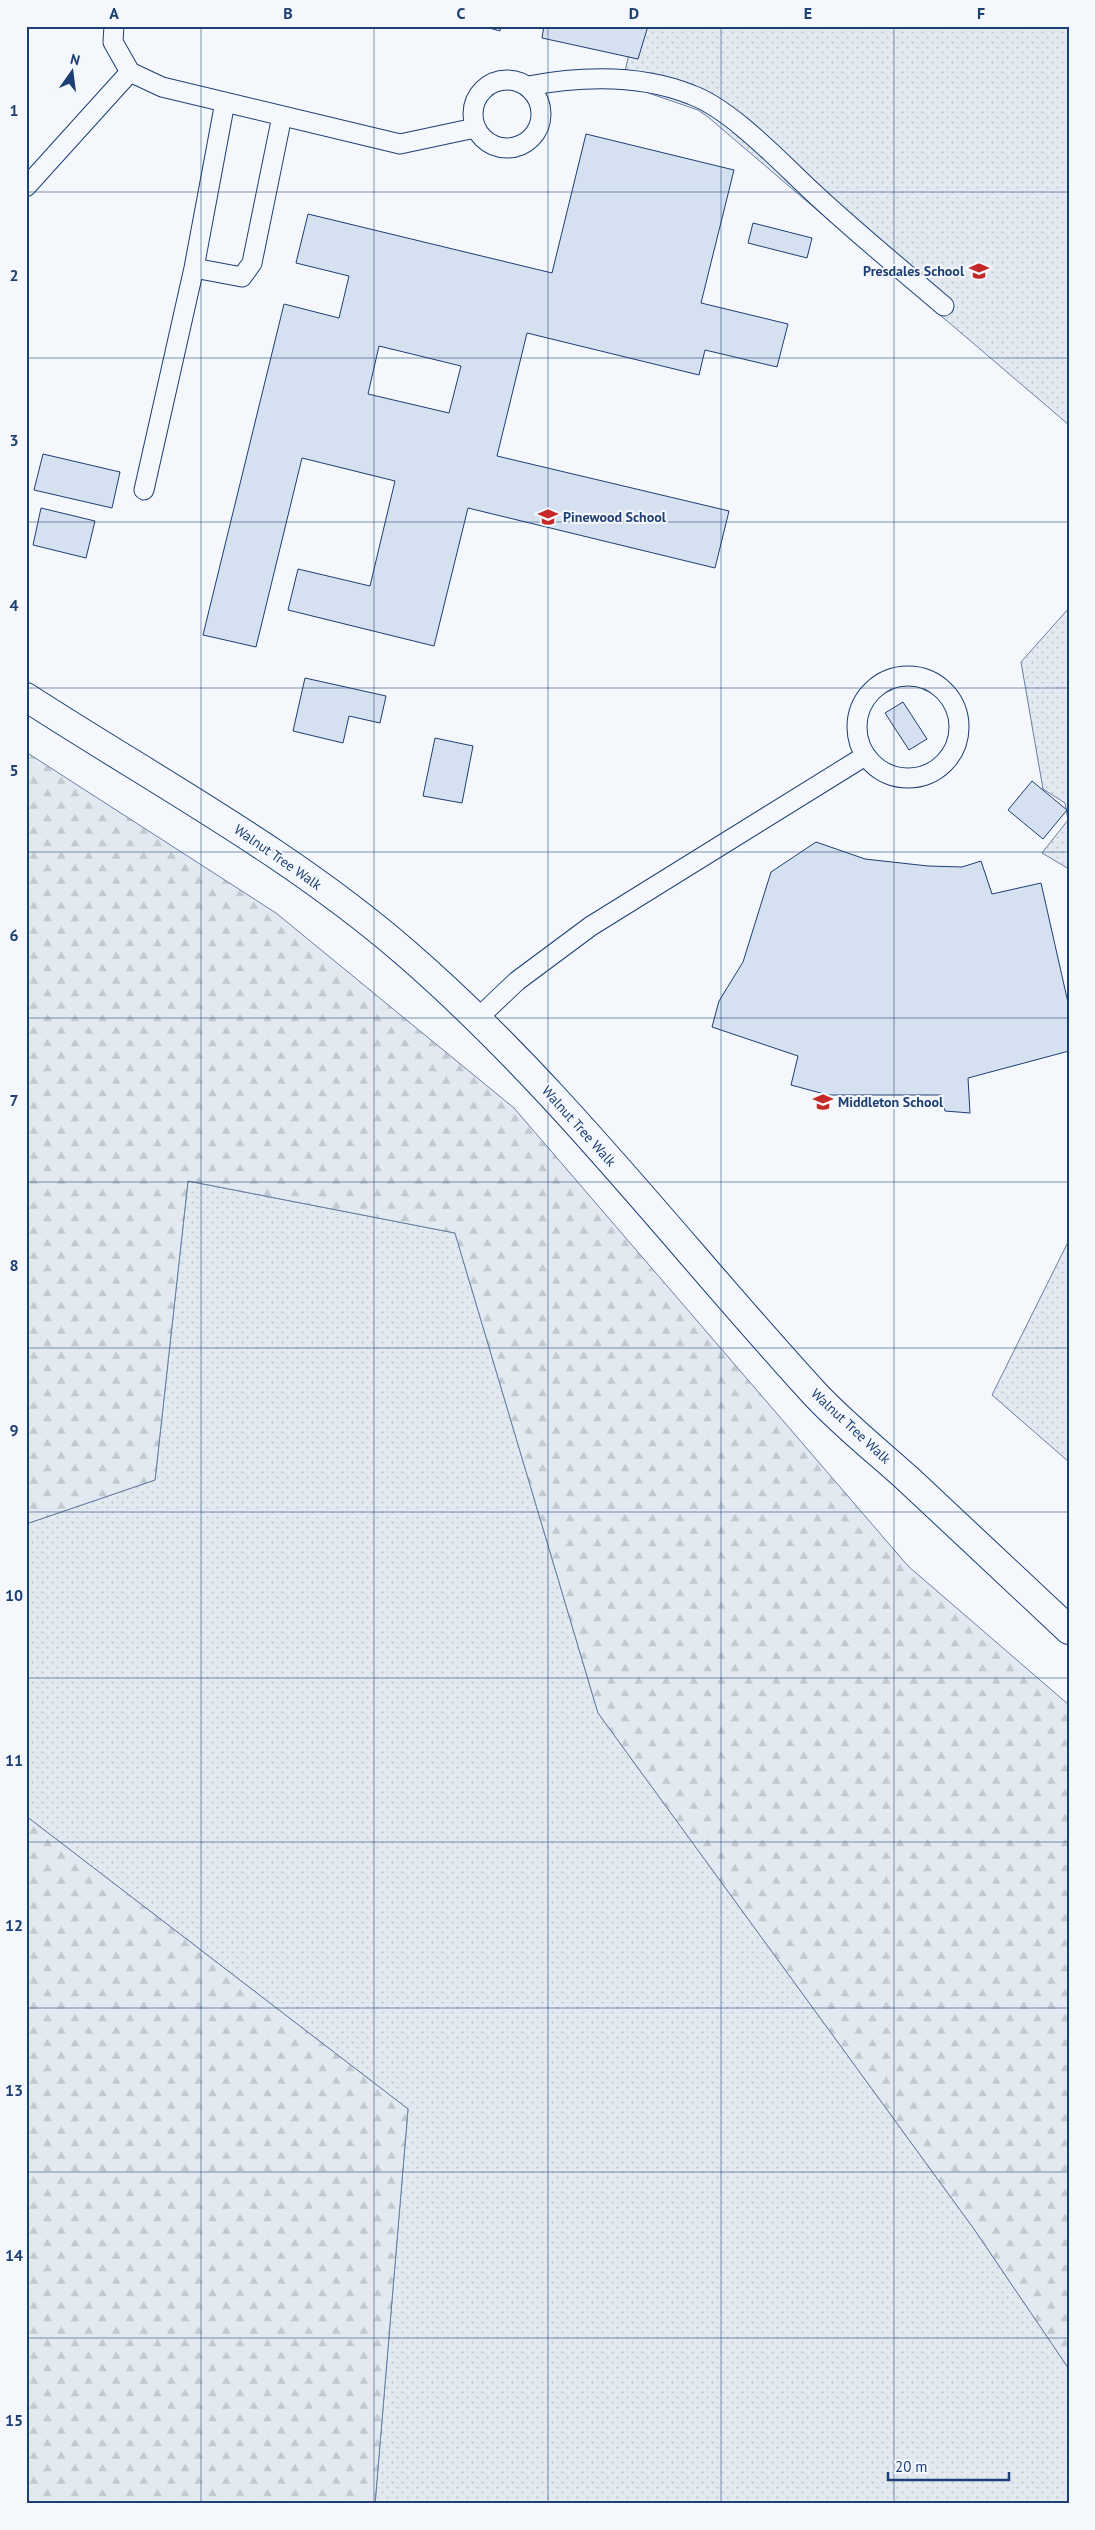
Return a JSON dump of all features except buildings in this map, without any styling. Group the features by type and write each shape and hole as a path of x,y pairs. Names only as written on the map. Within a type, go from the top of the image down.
{"street":[{"name":"Walnut Tree Walk","path":"26,696 88,738 215,813 330,894 405,952 478,1018 568,1114 819,1398 1069,1630"}],"lane":[{"path":"114,26 112,42 130,72 162,87 400,144 475,128"},
{"path":"26,187 130,72"},
{"path":"528,86 541,106 539,128 523,144 501,148 490,144 475,128 472,118 473,106 477,95 495,81 506,79 528,86 560,80 615,79 658,84 693,95 714,106 749,134 836,214 944,306"},
{"path":"144,490 194,268 225,102"},
{"path":"194,268 242,278 252,263 282,116"},
{"path":"904,675 922,676 939,685 951,698 958,714 960,732 955,749 944,764 930,774 912,778 894,776 878,769 865,756 858,740 857,721 861,704 872,690 887,680 904,675"},
{"path":"478,1018 517,981 591,926 865,756"}],"green space":[{"name":"Presdales School","path":"606,26 1069,26 1069,425 708,117 698,110 622,84 634,33"},
{"path":"1069,608 1069,869 1042,853 1068,820 1065,803 1043,789 1021,662"},
{"path":"26,752 276,913 514,1108 908,1566 1069,1705 1069,2369 974,2229 598,1713 455,1233 188,1181 155,1480 26,1524"},
{"path":"188,1181 455,1233 598,1713 974,2229 1069,2369 1069,2504 375,2504 408,2109 26,1816 26,1524 155,1480"},
{"path":"1069,1240 1069,1462 992,1395"},
{"path":"26,1816 408,2109 375,2504 26,2504"}],"place":[{"name":"Presdales School","path":"979,271"},
{"name":"Pinewood School","path":"548,517"},
{"name":"Middleton School","path":"823,1102"}]}
